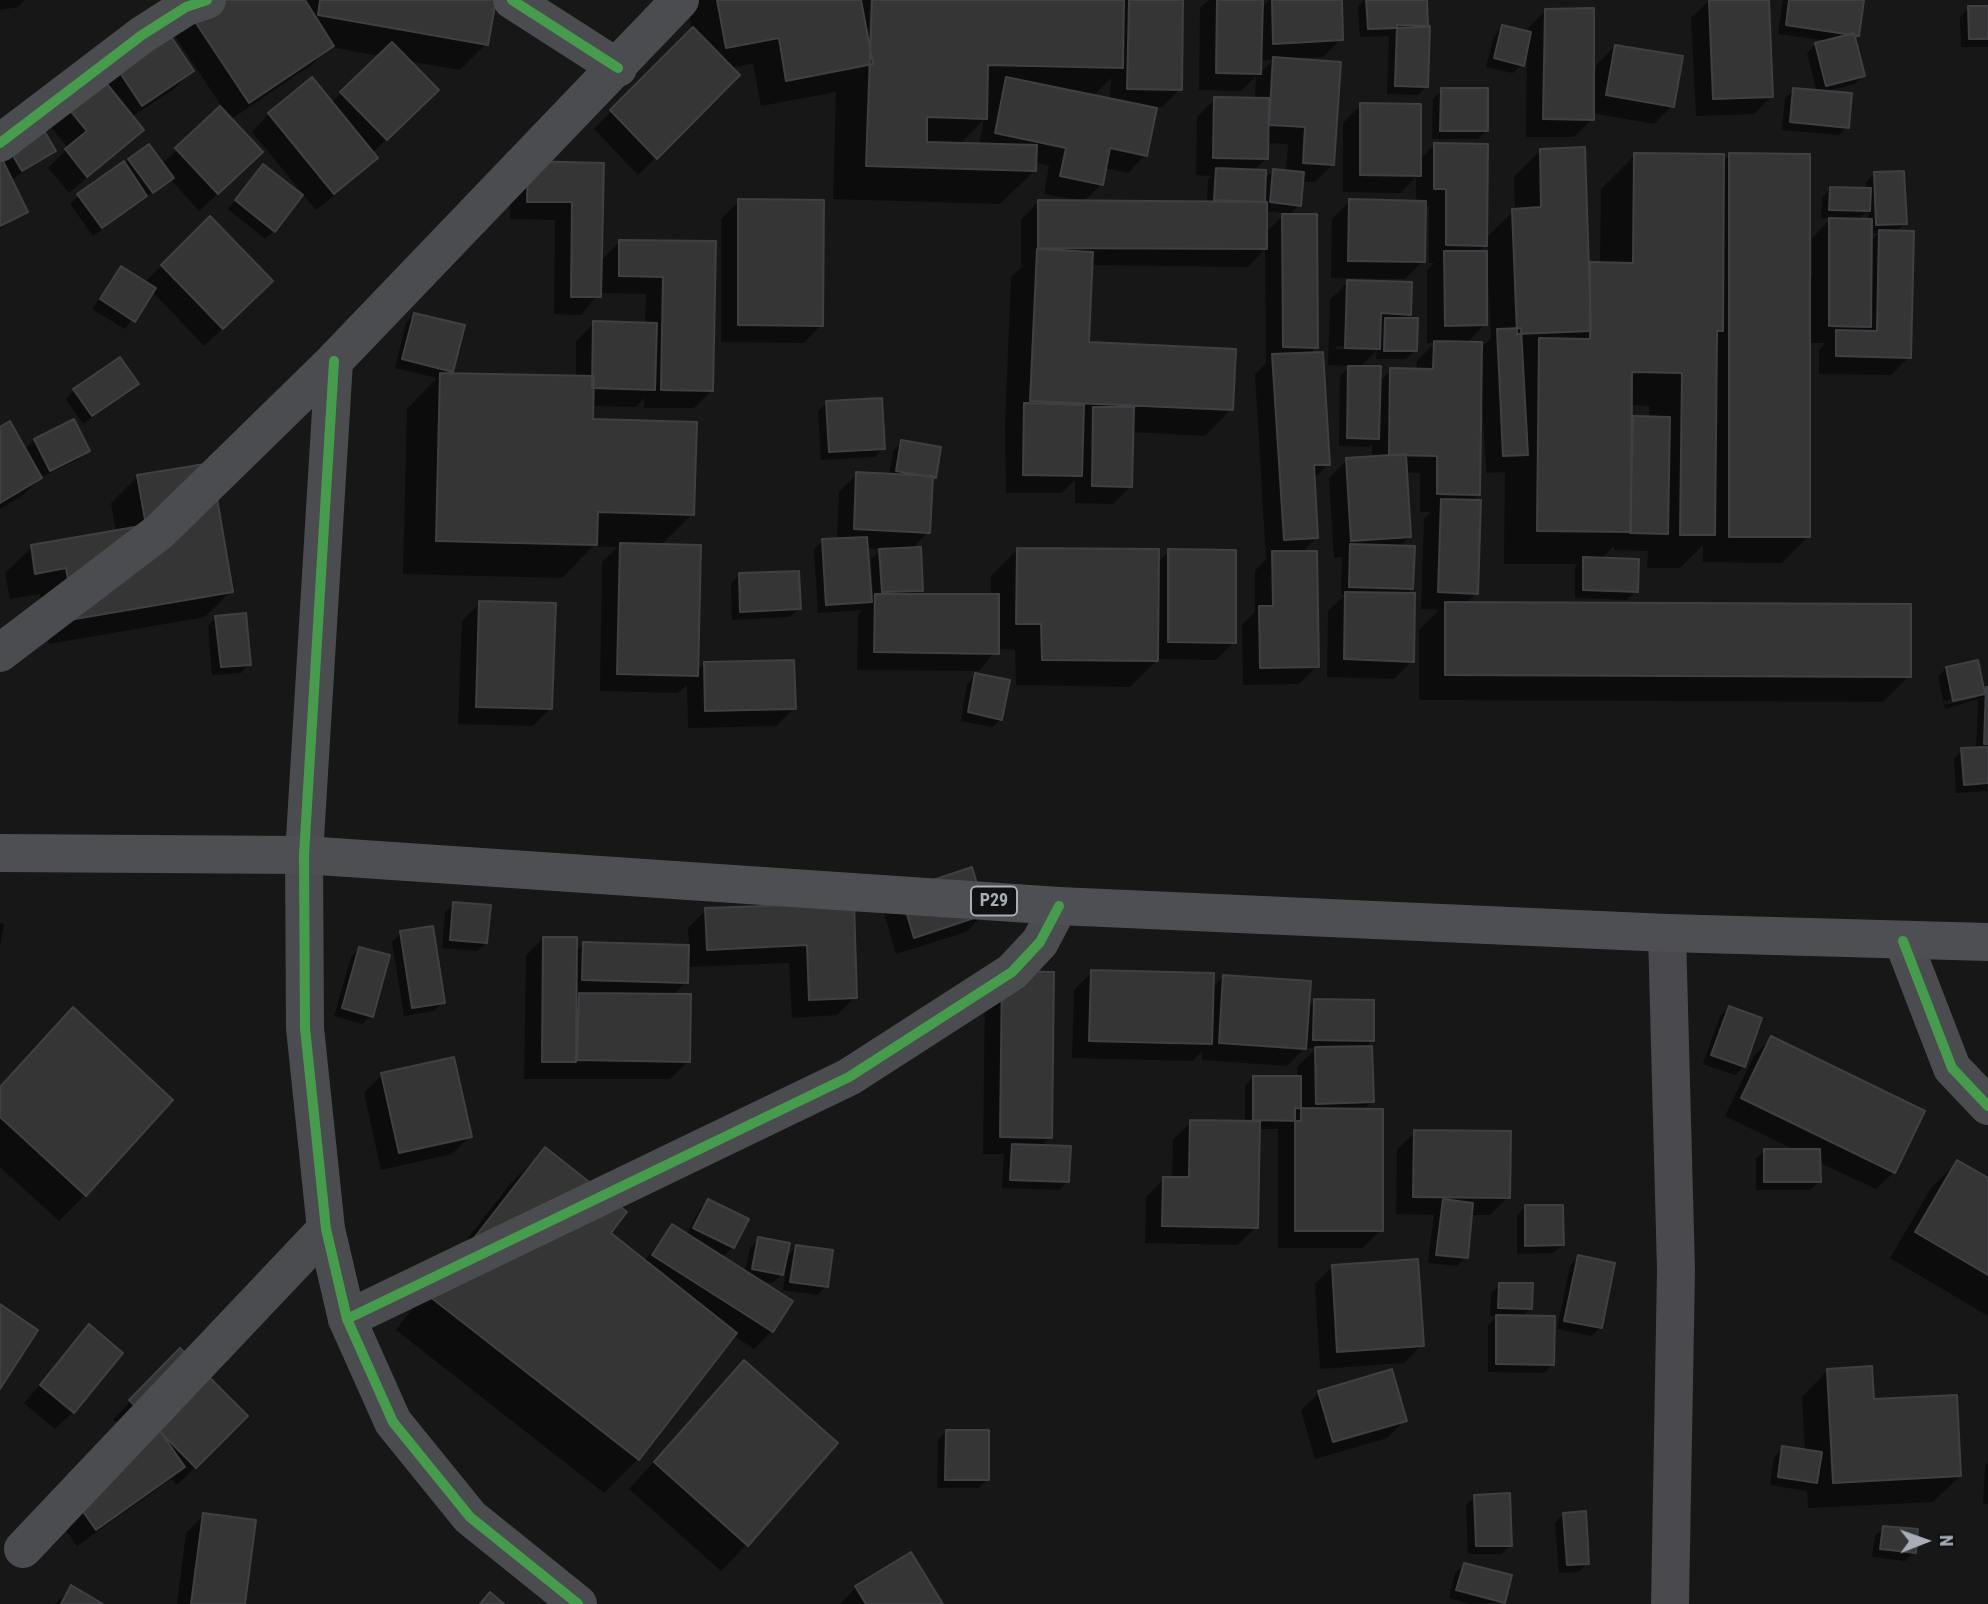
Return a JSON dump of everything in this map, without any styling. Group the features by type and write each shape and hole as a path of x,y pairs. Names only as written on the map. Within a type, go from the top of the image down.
{"main road":[{"name":"P29","path":"0,853 304,855 1059,905 1667,933 1988,942"},
{"path":"1667,933 1676,1270 1670,1604"}],"street":[{"path":"0,143 142,35 186,7 207,0"},
{"path":"512,0 618,68"},
{"path":"0,653 159,532 334,361 618,68 680,0"},
{"path":"334,361 304,855 305,1028 326,1229 347,1319 393,1422 470,1517 578,1604"},
{"path":"347,1319 849,1077 1012,971 1040,942 1059,905"},
{"path":"1903,941 1952,1068 1988,1106"},
{"path":"23,1549 326,1229"}],"building":[{"path":"217,0 305,0 334,46 249,103 192,17"},
{"path":"320,0 496,0 488,45 318,15"},
{"path":"717,0 861,0 873,64 786,81 779,38 726,48"},
{"path":"872,0 1124,0 1123,68 988,65 987,119 927,117 927,142 1037,145 1036,171 866,166"},
{"path":"1129,0 1183,0 1182,90 1127,89"},
{"path":"1217,0 1263,0 1261,74 1216,73"},
{"path":"1272,0 1342,0 1343,40 1273,44"},
{"path":"1366,0 1427,0 1428,27 1368,29"},
{"path":"1709,0 1769,0 1773,97 1713,99"},
{"path":"1789,0 1864,0 1859,36 1786,25"},
{"path":"1968,6 1988,6 1988,39 1969,39"},
{"path":"1594,8 1594,120 1543,119 1545,9"},
{"path":"162,23 194,71 142,106 111,59"},
{"path":"1397,25 1430,26 1428,87 1395,86"},
{"path":"1502,25 1531,32 1524,66 1494,58"},
{"path":"693,27 740,75 657,159 610,110"},
{"path":"1854,33 1865,76 1826,86 1815,43"},
{"path":"392,42 439,90 387,140 340,92"},
{"path":"1615,45 1683,56 1674,107 1606,95"},
{"path":"1273,57 1341,62 1334,165 1303,163 1305,127 1269,125"},
{"path":"99,74 144,130 87,177 65,149 87,131 64,103"},
{"path":"312,77 378,158 334,194 268,113"},
{"path":"1006,77 1157,108 1147,156 1110,148 1103,185 1060,176 1066,148 995,133"},
{"path":"1441,88 1488,88 1488,131 1440,131"},
{"path":"1793,88 1852,93 1849,128 1790,122"},
{"path":"1214,97 1269,98 1268,159 1213,158"},
{"path":"1360,103 1421,104 1421,176 1360,175"},
{"path":"220,106 263,152 218,194 175,148"},
{"path":"39,122 56,151 22,171 5,142"},
{"path":"1434,143 1488,144 1487,246 1446,245 1446,189 1434,189"},
{"path":"149,144 174,178 153,193 128,159"},
{"path":"1585,147 1591,331 1517,334 1512,209 1541,207 1540,149"},
{"path":"1634,153 1724,154 1723,331 1717,331 1715,535 1680,535 1682,373 1632,372 1631,532 1537,531 1539,338 1590,339 1590,262 1633,263"},
{"path":"1729,153 1810,154 1810,537 1729,537"},
{"path":"0,155 28,212 0,226"},
{"path":"124,161 147,196 102,228 77,194"},
{"path":"528,161 604,163 601,297 571,297 572,202 527,202"},
{"path":"263,164 303,195 275,232 235,200"},
{"path":"1216,168 1266,170 1265,202 1214,200"},
{"path":"1273,169 1304,172 1301,206 1270,202"},
{"path":"1904,171 1907,224 1876,225 1874,172"},
{"path":"1830,187 1871,188 1870,211 1829,210"},
{"path":"738,199 824,200 823,326 738,325"},
{"path":"1349,199 1426,201 1425,262 1348,261"},
{"path":"1038,200 1267,202 1267,249 1038,248"},
{"path":"1282,214 1317,214 1318,348 1283,347"},
{"path":"210,216 273,281 223,329 161,265"},
{"path":"1829,218 1872,219 1871,327 1829,326"},
{"path":"1879,230 1914,231 1911,358 1836,356 1836,330 1877,331"},
{"path":"619,240 716,241 713,391 661,390 663,277 619,276"},
{"path":"1037,249 1093,252 1089,342 1236,349 1233,410 1030,401"},
{"path":"1444,251 1487,251 1487,325 1445,326"},
{"path":"121,266 156,288 135,322 100,299"},
{"path":"1347,280 1412,282 1411,315 1381,313 1380,349 1345,348"},
{"path":"414,313 465,325 453,372 402,359"},
{"path":"1385,318 1418,318 1417,351 1384,351"},
{"path":"593,321 657,323 655,390 592,388"},
{"path":"1521,328 1528,455 1503,456 1497,329"},
{"path":"1434,341 1482,342 1480,495 1437,494 1437,456 1389,455 1390,368 1433,369"},
{"path":"1323,352 1330,465 1314,465 1318,538 1284,540 1272,354"},
{"path":"120,357 139,384 92,416 73,389"},
{"path":"1348,366 1381,366 1379,439 1347,438"},
{"path":"440,373 594,376 593,419 697,422 694,515 598,512 597,545 436,541"},
{"path":"882,398 885,449 829,452 826,401"},
{"path":"1024,403 1084,405 1082,476 1023,475"},
{"path":"1093,407 1134,407 1132,487 1092,486"},
{"path":"1633,416 1670,417 1668,534 1630,533"},
{"path":"74,419 90,451 50,471 34,439"},
{"path":"10,421 42,478 0,503 0,427"},
{"path":"901,440 941,447 936,478 896,471"},
{"path":"1406,454 1411,537 1351,541 1346,458"},
{"path":"211,463 233,592 75,619 66,568 35,574 31,545 146,525 137,475"},
{"path":"856,472 933,476 930,533 854,529"},
{"path":"1441,499 1481,500 1478,594 1438,592"},
{"path":"867,537 872,602 826,605 822,539"},
{"path":"620,543 701,545 698,676 617,674"},
{"path":"1350,544 1415,546 1413,589 1349,587"},
{"path":"921,547 923,591 882,592 879,549"},
{"path":"1017,548 1159,549 1158,661 1042,660 1041,624 1016,624"},
{"path":"1168,549 1236,550 1236,643 1168,642"},
{"path":"1272,551 1317,551 1319,667 1260,668 1259,606 1273,606"},
{"path":"1583,557 1639,559 1638,592 1583,590"},
{"path":"799,571 801,609 740,612 739,573"},
{"path":"1345,592 1415,593 1414,662 1344,659"},
{"path":"875,594 999,594 999,654 874,652"},
{"path":"479,601 556,603 552,709 476,707"},
{"path":"1445,602 1911,604 1911,677 1445,675"},
{"path":"246,613 251,665 221,667 215,616"},
{"path":"794,660 796,709 705,711 704,662"},
{"path":"1978,660 1985,694 1953,701 1946,667"},
{"path":"975,673 1010,680 1002,720 968,712"},
{"path":"1986,687 1988,744 1984,744"},
{"path":"1988,747 1988,783 1964,785 1961,748"},
{"path":"972,867 986,914 914,938 900,891"},
{"path":"453,902 491,905 487,943 450,940"},
{"path":"854,903 857,998 809,1000 807,945 707,950 705,908"},
{"path":"433,926 445,1003 412,1008 400,931"},
{"path":"543,937 577,937 576,1062 542,1062"},
{"path":"583,942 689,945 688,983 582,980"},
{"path":"359,947 390,955 373,1017 342,1008"},
{"path":"1091,970 1214,973 1212,1044 1089,1041"},
{"path":"1002,971 1054,972 1052,1138 1000,1137"},
{"path":"1223,975 1311,981 1306,1049 1219,1043"},
{"path":"579,993 691,994 690,1062 577,1060"},
{"path":"1314,999 1374,1000 1374,1041 1313,1040"},
{"path":"1729,1006 1762,1018 1745,1067 1711,1055"},
{"path":"73,1007 173,1100 86,1196 0,1117 0,1087"},
{"path":"1771,1036 1925,1111 1895,1173 1741,1098"},
{"path":"1372,1046 1374,1102 1316,1104 1315,1047"},
{"path":"454,1057 472,1137 399,1153 381,1073"},
{"path":"1253,1076 1301,1076 1301,1121 1253,1120"},
{"path":"1295,1108 1383,1109 1383,1231 1295,1231"},
{"path":"1190,1120 1260,1121 1258,1228 1162,1226 1163,1177 1189,1177"},
{"path":"1414,1130 1511,1131 1510,1198 1413,1197"},
{"path":"1012,1144 1071,1146 1069,1182 1010,1180"},
{"path":"545,1147 627,1212 611,1233 737,1333 639,1460 429,1296"},
{"path":"1764,1149 1820,1149 1821,1182 1764,1182"},
{"path":"1957,1160 1988,1178 1988,1275 1915,1232"},
{"path":"708,1199 749,1219 734,1248 693,1228"},
{"path":"1443,1199 1473,1203 1468,1258 1436,1255"},
{"path":"1525,1205 1563,1205 1564,1245 1525,1246"},
{"path":"672,1224 793,1301 773,1332 652,1255"},
{"path":"758,1237 790,1243 783,1275 752,1269"},
{"path":"796,1245 833,1250 828,1287 790,1282"},
{"path":"1578,1255 1615,1263 1602,1328 1564,1321"},
{"path":"1418,1259 1424,1346 1337,1352 1332,1265"},
{"path":"1499,1283 1533,1283 1532,1309 1498,1308"},
{"path":"0,1304 38,1330 0,1389"},
{"path":"1496,1315 1555,1316 1554,1365 1496,1364"},
{"path":"89,1324 123,1353 74,1413 40,1385"},
{"path":"180,1348 248,1416 196,1468 129,1400"},
{"path":"744,1360 838,1443 748,1546 654,1462"},
{"path":"1872,1366 1874,1399 1957,1395 1961,1476 1833,1483 1827,1369"},
{"path":"1392,1369 1407,1421 1333,1442 1318,1391"},
{"path":"157,1427 185,1467 96,1530 68,1490"},
{"path":"946,1430 989,1430 989,1480 945,1480"},
{"path":"1782,1446 1822,1452 1817,1483 1778,1477"},
{"path":"1510,1493 1512,1546 1476,1546 1474,1495"},
{"path":"1586,1511 1589,1564 1567,1565 1563,1513"},
{"path":"203,1513 256,1520 245,1604 191,1604"},
{"path":"1883,1526 1918,1529 1916,1553 1880,1549"},
{"path":"911,1552 943,1604 866,1604 855,1586"},
{"path":"1464,1563 1512,1575 1505,1603 1456,1590"},
{"path":"71,1585 103,1604 61,1604"},
{"path":"490,1592 504,1604 480,1604"}],"cycle path":[{"path":"0,143 142,35 186,7 207,0"},
{"path":"512,0 618,68"},
{"path":"334,361 304,855 305,1028 326,1229 347,1319 393,1422 470,1517 578,1604"},
{"path":"347,1319 849,1077 1012,972 1040,942 1059,906"},
{"path":"1903,941 1952,1068 1988,1106"}]}
